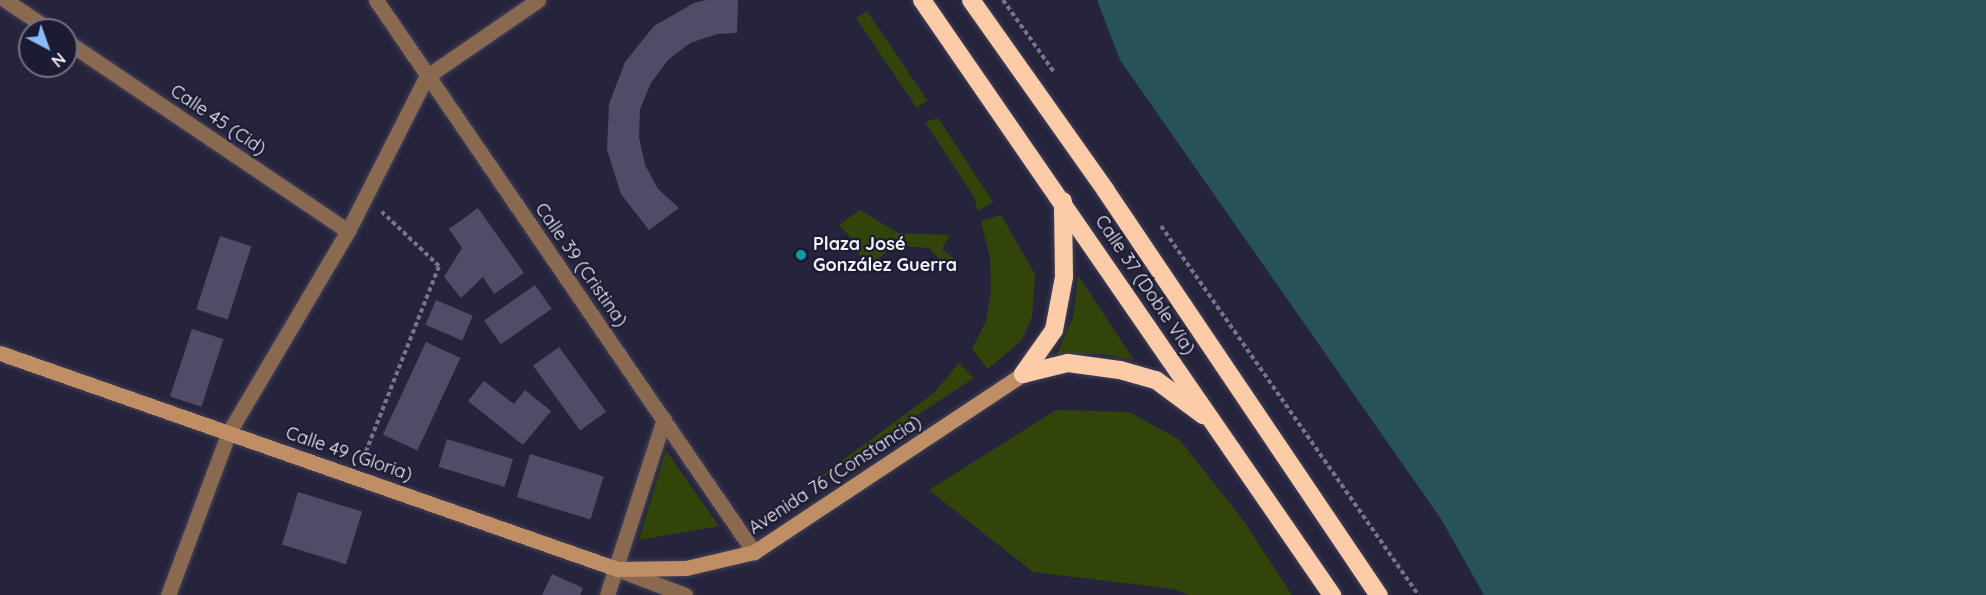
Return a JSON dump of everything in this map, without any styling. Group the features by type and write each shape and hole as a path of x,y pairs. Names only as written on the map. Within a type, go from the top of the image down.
{"highway":[{"name":"Calle 37 (Doble Vía)","path":"922,0 1332,595"},
{"name":"Calle 37 (Doble Vía)","path":"971,0 1106,191 1379,595"},
{"path":"1023,374 1054,330 1064,277 1062,201"},
{"path":"1023,374 1068,363 1120,370 1156,380 1216,425"}],"street":[{"path":"5,0 32,18"},
{"name":"Calle 39 (Cristina)","path":"376,0 426,77 754,552"},
{"path":"168,595 229,432 348,231 426,77 538,0"},
{"name":"Calle 45 (Cid)","path":"78,49 348,231"},
{"name":"Calle 49 (Gloria)","path":"0,353 617,569 685,595"},
{"name":"Avenida 76 (Constancia)","path":"617,569 686,568 754,552 1023,374"},
{"path":"607,595 664,419"}],"path":[{"path":"1004,0 1058,78"},
{"path":"356,477 439,266 366,196"},
{"path":"1160,224 1418,595"}],"green space":[{"path":"867,11 927,101 917,108 856,18"},
{"path":"938,118 993,202 978,211 974,197 925,122"},
{"path":"860,210 898,233 950,235 942,249 955,259 941,261 929,248 892,245 876,262 862,263 855,242 839,225"},
{"path":"1001,215 1035,274 1032,318 1021,341 988,369 972,349 986,321 991,291 990,258 981,221"},
{"path":"1078,275 1134,360 1102,354 1057,354 1073,317"},
{"path":"959,363 974,378 798,493 934,393"},
{"path":"1056,410 1129,412 1180,440 1243,520 1292,595 1189,595 1174,589 1033,572 929,490"},
{"path":"666,450 719,526 639,540"}],"shaded area":[{"path":"1097,0 1986,0 1986,595 1484,595 1441,519 1120,60"}],"building":[{"path":"706,0 738,0 737,33 717,34 690,43 668,60 651,83 640,109 639,137 645,165 658,189 679,208 649,230 621,194 607,150 609,104 625,62 654,26 694,3"},
{"path":"478,208 524,273 494,294 483,277 461,298 444,277 462,248 449,229"},
{"path":"220,236 251,246 228,319 196,309"},
{"path":"535,285 552,309 501,344 484,321"},
{"path":"436,300 473,316 462,340 425,325"},
{"path":"192,329 223,339 201,407 170,397"},
{"path":"426,342 460,358 417,451 383,434"},
{"path":"559,347 606,412 580,431 533,366"},
{"path":"484,381 514,404 525,390 551,411 523,445 468,401"},
{"path":"447,439 513,459 505,487 439,467"},
{"path":"530,454 604,477 590,520 517,497"},
{"path":"298,492 362,512 346,564 282,545"},
{"path":"552,574 583,588 580,595 542,595"}],"place":[{"name":"Plaza José González Guerra","path":"801,255"}]}
